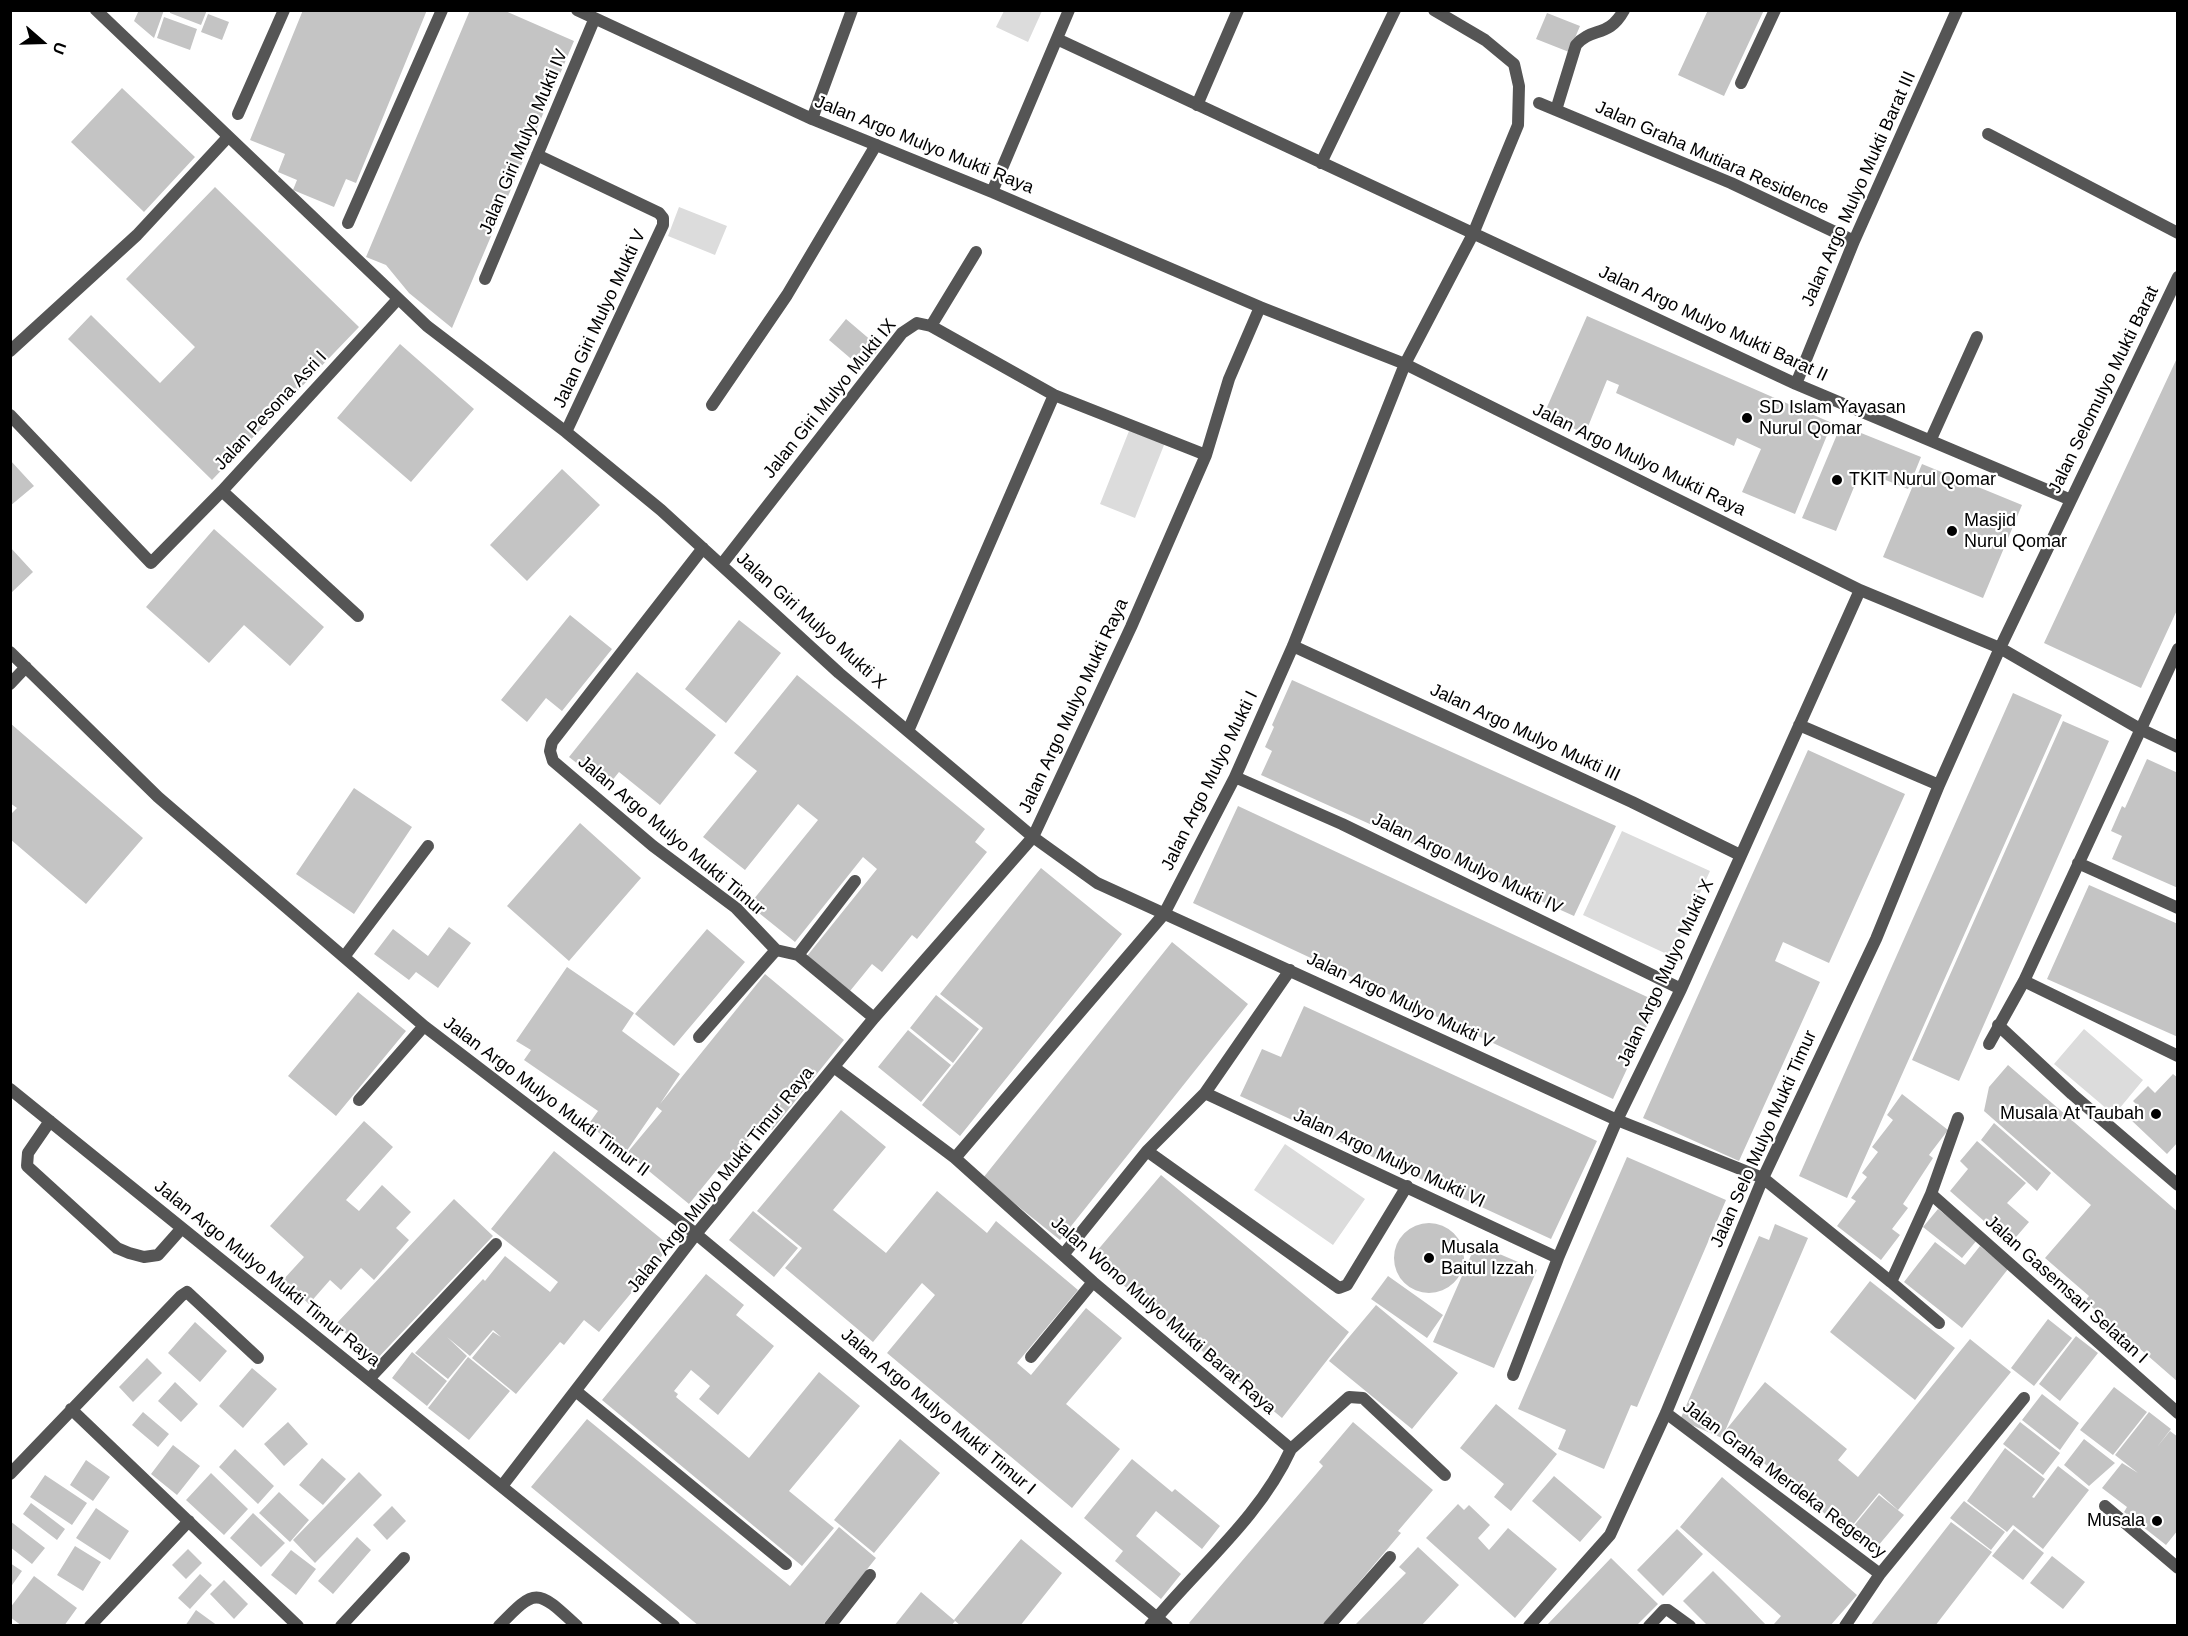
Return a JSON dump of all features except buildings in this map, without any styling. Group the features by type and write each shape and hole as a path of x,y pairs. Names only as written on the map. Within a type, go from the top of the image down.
{"street":[{"path":"96,10 427,326 566,432"},
{"path":"238,114 284,10"},
{"path":"348,223 442,10"},
{"name":"Jalan Argo Mulyo Mukti Raya","path":"577,10 594,20 812,119 992,192 1260,307 1405,364 1860,590 2000,648 2140,729 2178,747"},
{"path":"812,119 852,10"},
{"path":"992,192 1069,10"},
{"path":"1197,105 1238,10"},
{"path":"1321,163 1395,10"},
{"name":"Jalan Argo Mulyo Mukti I","path":"955,1158 1164,914 1235,777 1293,646 1405,364 1473,234 1518,125 1518,87 1514,64 1449,14 1434,10"},
{"path":"1556,110 1576,45 1583,37 1601,34 1613,27 1624,10"},
{"path":"1741,83 1774,10"},
{"name":"Jalan Argo Mulyo Mukti Barat III","path":"1796,384 1854,241 1958,10"},
{"name":"Jalan Giri Mulyo Mukti IV","path":"485,279 594,20"},
{"name":"Jalan Argo Mulyo Mukti Barat II","path":"1057,39 1796,384 2071,500"},
{"name":"Jalan Graha Mutiara Residence","path":"1539,103 1731,183 1854,241"},
{"path":"1988,134 2178,233"},
{"path":"10,351 137,235 228,137"},
{"path":"712,405 787,295 876,145"},
{"name":"Jalan Giri Mulyo Mukti V","path":"537,155 659,213 663,218 663,225 566,432"},
{"path":"976,252 931,326 1054,395 1206,456"},
{"name":"Jalan Selomulyo Mukti Barat","path":"2000,648 2178,277"},
{"name":"Jalan Pesona Asri I","path":"358,616 222,491 398,299"},
{"name":"Jalan Argo Mulyo Mukti Raya","path":"835,1068 874,1018 1033,837 1131,627 1206,456 1229,379 1260,307"},
{"name":"Jalan Giri Mulyo Mukti IX","path":"722,564 902,333 917,323 931,326"},
{"path":"1931,439 1977,338"},
{"path":"908,732 1054,395"},
{"path":"10,415 151,563 222,491"},
{"name":"Jalan Giri Mulyo Mukti X","path":"566,432 722,564 839,673 1033,837"},
{"name":"Jalan Argo Mulyo Mukti Timur","path":"703,548 552,742 550,752 553,761 652,846 736,908 776,950"},
{"name":"Jalan Argo Mulyo Mukti X","path":"1513,1375 1558,1258 1617,1120 1681,989 1860,590"},
{"name":"Jalan Argo Mulyo Mukti III","path":"1293,646 1632,802 1740,855"},
{"name":"Jalan Selo Mulyo Mukti Timur","path":"1529,1626 1610,1535 1666,1413 1763,1178 1876,939 1939,785 2000,648"},
{"path":"1989,1044 2024,981 2178,649"},
{"path":"10,652 158,797 424,1026"},
{"path":"10,684 26,667"},
{"path":"1799,724 1939,785"},
{"name":"Jalan Argo Mulyo Mukti IV","path":"1235,777 1342,824 1681,989"},
{"name":"Jalan Argo Mulyo Mukti V","path":"1033,837 1098,883 1164,914 1617,1120 1763,1178 1939,1323"},
{"path":"344,957 428,846"},
{"path":"2078,863 2178,908"},
{"path":"798,955 855,881"},
{"path":"699,1037 776,950 798,955 874,1018"},
{"path":"1063,1255 1147,1151 1205,1093 1290,970"},
{"path":"2024,981 2178,1056"},
{"path":"1998,1025 2072,1094 2178,1185"},
{"name":"Jalan Argo Mulyo Mukti Timur II","path":"359,1100 424,1026 696,1234"},
{"name":"Jalan Wono Mulyo Mukti Barat Raya","path":"835,1068 955,1158 1094,1282 1291,1449"},
{"name":"Jalan Argo Mulyo Mukti Timur Raya","path":"502,1486 577,1392 696,1234 835,1068"},
{"name":"Jalan Argo Mulyo Mukti Timur Raya","path":"10,1089 47,1126 369,1379 674,1626"},
{"name":"Jalan Argo Mulyo Mukti VI","path":"1205,1093 1558,1258"},
{"path":"1891,1282 1930,1194 1958,1118"},
{"path":"47,1126 31,1148 26,1160 30,1171 117,1248 144,1257 158,1255 180,1230"},
{"path":"1147,1151 1339,1288 1347,1285 1407,1186"},
{"name":"Jalan Gasemsari Selatan I","path":"1930,1194 2178,1413"},
{"name":"Jalan Argo Mulyo Mukti Timur I","path":"696,1234 1153,1622"},
{"path":"369,1379 495,1244"},
{"path":"1031,1357 1094,1282"},
{"path":"10,1474 187,1292 193,1295 258,1358"},
{"path":"577,1392 786,1564"},
{"path":"1167,1626 1153,1622 1259,1505 1275,1482 1291,1449 1349,1397 1363,1398 1445,1475"},
{"name":"Jalan Graha Merdeka Regency","path":"1845,1626 1880,1575 2024,1398"},
{"path":"72,1410 298,1626"},
{"name":"Jalan Graha Merdeka Regency","path":"1666,1413 1880,1575"},
{"path":"2105,1506 2178,1568"},
{"path":"90,1626 189,1521"},
{"path":"1329,1626 1390,1557"},
{"path":"341,1626 404,1558"},
{"path":"830,1626 870,1575"},
{"path":"499,1626 523,1600 536,1597 554,1604 577,1626"},
{"path":"1649,1626 1664,1610 1668,1610 1690,1626"}],"shaded area":[{"path":"1004,11 1042,11 1028,42 996,27"},
{"path":"679,207 727,226 715,255 668,236"},
{"path":"1131,426 1166,440 1135,518 1100,504"},
{"path":"1622,831 1710,871 1671,956 1583,915"},
{"path":"2084,1029 2143,1080 2114,1115 2054,1064"},
{"path":"1285,1144 1365,1199 1333,1245 1254,1190"}],"place":[{"name":"SD Islam Yayasan Nurul Qomar","path":"1747,418"},
{"name":"TKIT Nurul Qomar","path":"1837,480"},
{"name":"Masjid Nurul Qomar","path":"1952,531"},
{"name":"Musala At Taubah","path":"2156,1114"},
{"name":"Musala Baitul Izzah","path":"1429,1258"},
{"name":"Musala","path":"2157,1521"}]}
